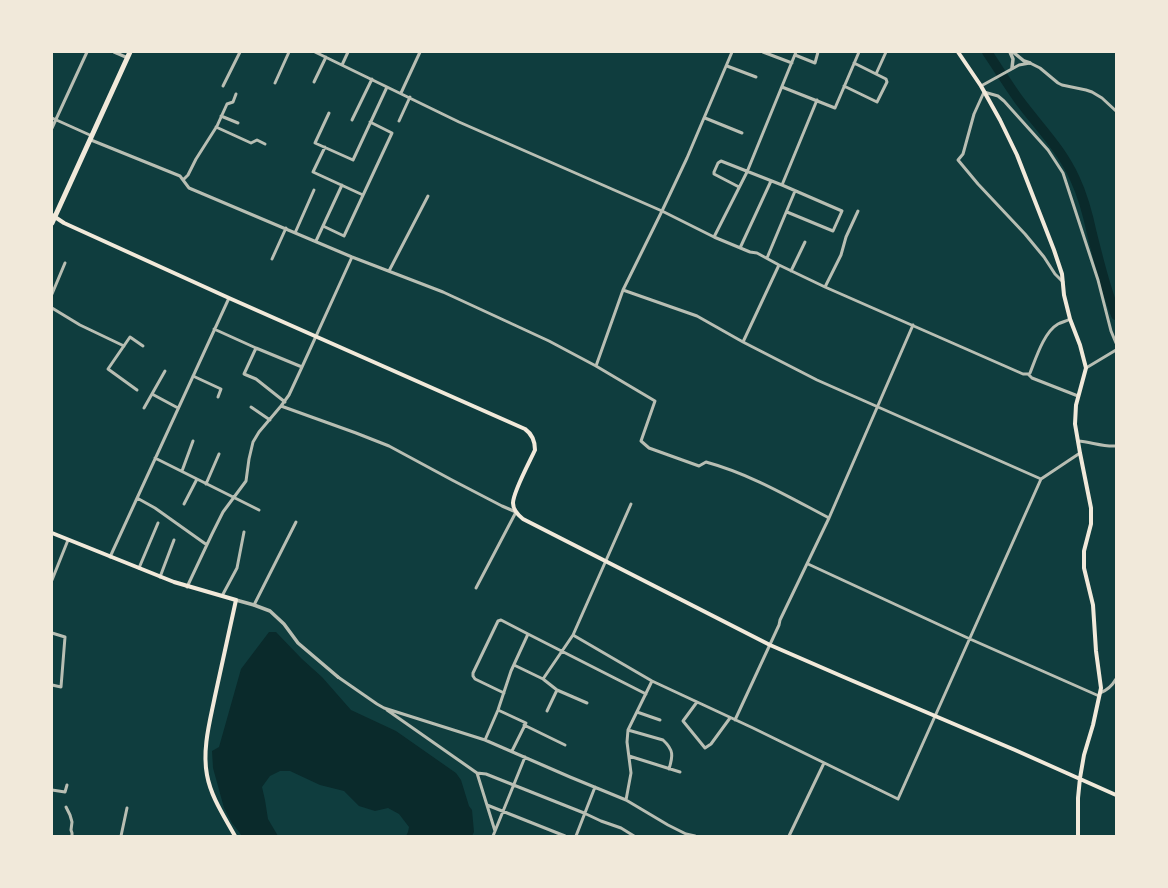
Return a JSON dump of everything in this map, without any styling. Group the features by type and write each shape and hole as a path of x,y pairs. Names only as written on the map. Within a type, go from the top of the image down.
{"highway":[{"path":"52,223 130,52"}],"main road":[{"path":"958,52 983,85 984,92 1017,155 1062,274 1064,295 1070,319 1080,345 1086,368 1076,405 1075,424 1091,508 1091,524 1084,551 1084,568 1093,605 1100,695 1084,755 1080,778 1078,798 1078,836"},
{"path":"54,216 64,223 229,298 528,431 534,440 535,450 515,494 513,503 516,512 523,519 770,645 1080,778 1116,795"},
{"path":"52,533 187,587 236,600 212,711 205,756 210,786 215,799 235,836"}],"street":[{"path":"52,128 54,119 87,52"},
{"path":"114,52 128,58"},
{"path":"223,86 240,52"},
{"path":"275,83 289,52"},
{"path":"315,52 460,122 662,211 714,237 750,252 757,253 825,287 1023,374 1028,374 1032,378 1078,396"},
{"path":"342,65 348,52"},
{"path":"401,93 420,52"},
{"path":"596,366 622,290 662,211 705,118 732,52"},
{"path":"763,52 792,64"},
{"path":"714,237 747,172 795,54 815,63 818,52"},
{"path":"782,87 835,108 859,52"},
{"path":"876,74 886,52"},
{"path":"1011,52 1013,59 1012,68"},
{"path":"1011,52 1024,61 1040,68 1062,85 1092,92 1102,98 1116,111"},
{"path":"314,82 326,57"},
{"path":"844,86 877,102 887,82 886,79 854,63"},
{"path":"983,85 1012,68 1023,63 1030,63"},
{"path":"727,66 756,77"},
{"path":"352,120 372,79"},
{"path":"329,113 315,143 353,160 387,86"},
{"path":"1063,282 1055,274 1044,256 958,160 963,154 974,114 984,92 998,96 1004,101 1048,150 1063,173 1098,280 1111,331 1116,343"},
{"path":"183,180 188,175 216,127 227,104 232,102 236,94"},
{"path":"399,121 410,97"},
{"path":"782,185 817,100"},
{"path":"221,116 238,123"},
{"path":"705,118 742,133"},
{"path":"54,119 91,138 180,176 189,188 352,257 443,292 549,340 655,401 641,442 649,448 699,466 706,462 747,476 829,518"},
{"path":"323,226 344,236 392,133 370,122"},
{"path":"216,127 252,143 257,140 265,144"},
{"path":"325,147 313,172 363,195"},
{"path":"739,187 714,174 718,163 721,161 842,211 833,232 786,212"},
{"path":"740,248 771,181"},
{"path":"316,241 342,185"},
{"path":"295,232 314,190"},
{"path":"767,258 795,191"},
{"path":"388,271 428,196"},
{"path":"825,287 841,256 846,237 858,211"},
{"path":"272,259 286,228"},
{"path":"791,271 805,242"},
{"path":"187,587 223,512 246,481 253,442 259,432 285,402 352,257"},
{"path":"52,294 65,263"},
{"path":"743,342 779,265"},
{"path":"622,290 697,316 743,342 817,380 1041,479"},
{"path":"110,557 229,298"},
{"path":"52,308 80,325 124,346"},
{"path":"1028,374 1030,373 1045,338 1058,324 1070,319"},
{"path":"735,720 780,620 829,518 913,325"},
{"path":"214,329 302,367"},
{"path":"137,390 108,369 130,337 143,346"},
{"path":"256,348 244,374 256,379 285,402"},
{"path":"1086,368 1116,350"},
{"path":"144,408 165,371"},
{"path":"193,376 221,389 218,397"},
{"path":"152,394 178,408"},
{"path":"281,406 388,446 516,512 476,588"},
{"path":"250,407 270,420"},
{"path":"182,472 194,441"},
{"path":"1078,441 1116,446"},
{"path":"573,635 652,681 898,799 1041,479 1080,453"},
{"path":"206,484 219,454"},
{"path":"155,458 259,510"},
{"path":"184,504 197,479"},
{"path":"137,498 155,508 206,545"},
{"path":"543,679 573,635 631,504"},
{"path":"254,605 296,522"},
{"path":"139,568 158,523"},
{"path":"222,596 237,568 244,532"},
{"path":"52,580 68,540"},
{"path":"160,577 174,540"},
{"path":"808,564 970,639 1100,695 1112,686 1116,679"},
{"path":"236,600 254,605 270,612 284,624 298,642 338,677 477,773 486,774 584,813 621,828 634,836"},
{"path":"504,693 475,679 473,676 473,673 498,620 501,620 646,694"},
{"path":"52,633 65,638 61,687 52,686"},
{"path":"486,740 514,665 528,634"},
{"path":"514,665 543,679 557,690 587,703"},
{"path":"626,800 630,773 627,734 652,681"},
{"path":"546,711 557,690"},
{"path":"697,702 683,722 705,748 711,744 730,718"},
{"path":"384,708 486,740 525,756 570,777 626,800 668,825 686,834 695,836"},
{"path":"498,710 526,723 512,751"},
{"path":"637,712 660,720"},
{"path":"524,725 565,745"},
{"path":"628,730 663,740 672,751 672,758 669,768"},
{"path":"494,836 525,756"},
{"path":"629,756 680,772"},
{"path":"789,836 824,763"},
{"path":"477,773 495,831"},
{"path":"52,790 65,792 67,785"},
{"path":"576,836 595,787"},
{"path":"487,805 565,836"},
{"path":"66,807 72,822 72,836"},
{"path":"121,836 127,808"}],"water":[{"path":"269,632 276,632 322,677 351,710 396,731 456,773 461,780 469,806 472,810 474,832 472,836 406,836 409,827 399,814 388,808 375,811 359,806 344,791 320,785 290,771 280,771 270,776 262,787 268,819 278,836 242,836 232,823 224,808 213,768 212,751 219,747 241,669"}],"waterway":[{"path":"987,52 1019,100 1063,157 1075,179 1085,206 1102,275 1116,315"}]}
